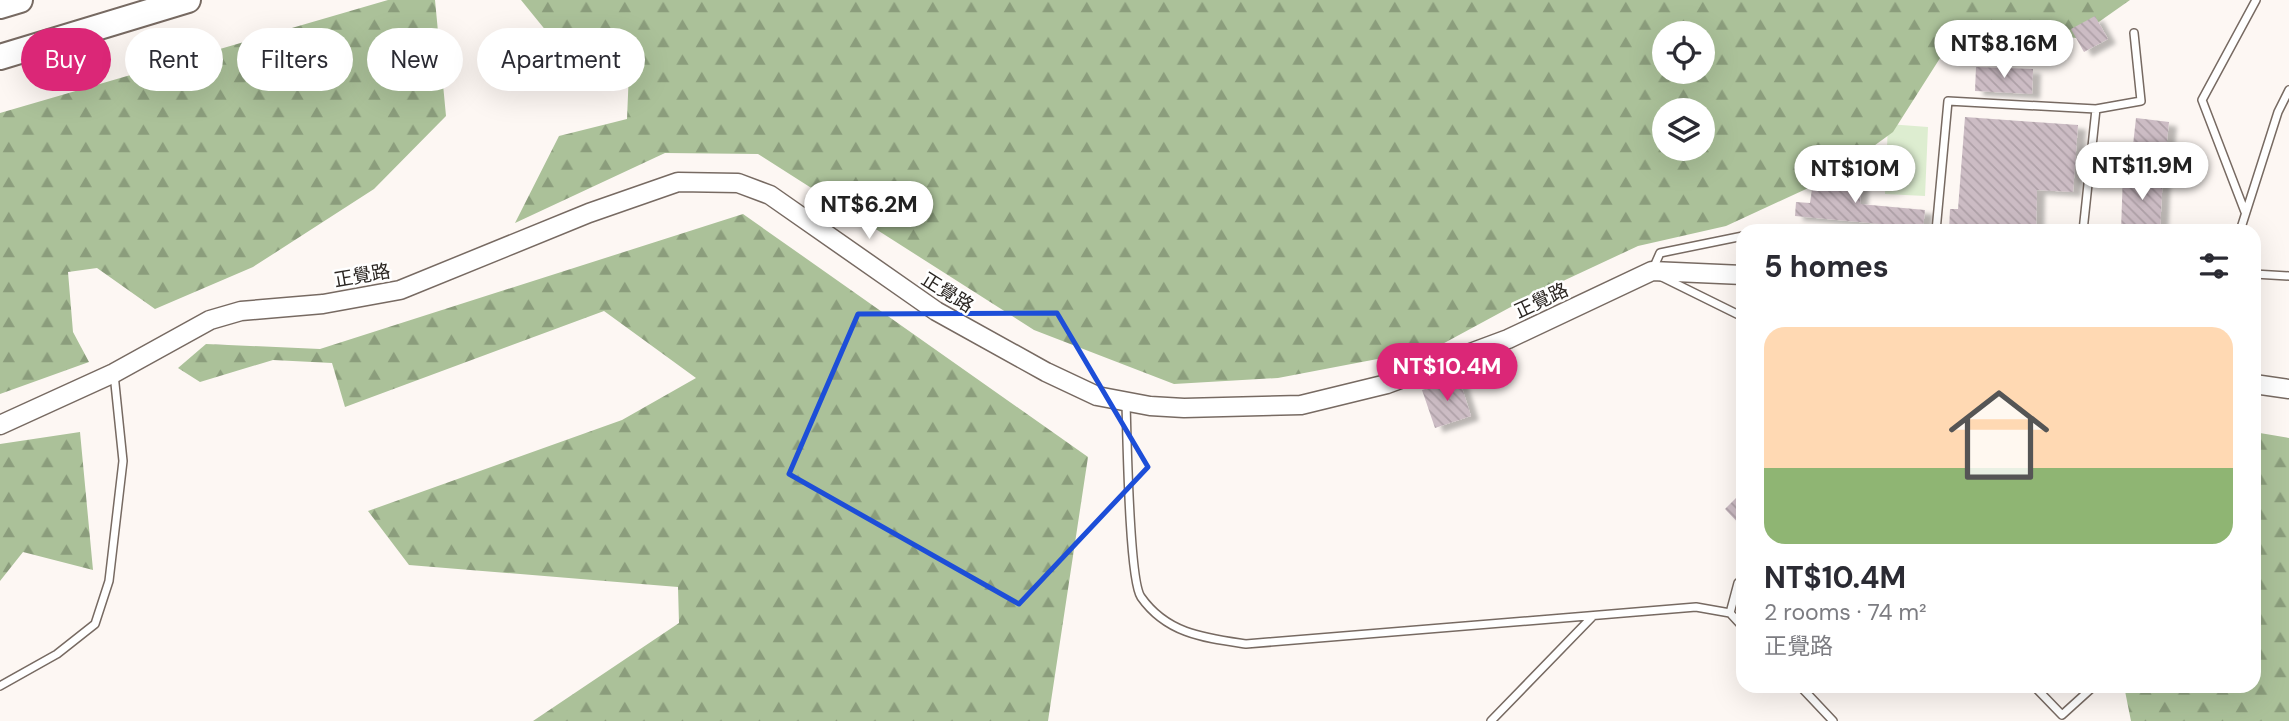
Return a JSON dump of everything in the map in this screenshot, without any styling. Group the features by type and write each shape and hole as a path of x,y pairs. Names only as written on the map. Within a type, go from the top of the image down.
{"highway":[{"path":"0,6 20,0"},
{"path":"0,57 188,0"}],"street":[{"name":"正覺路","path":"0,425 114,373 210,320 241,311 323,304 400,290 589,213 678,182 738,183 770,195 936,311 1046,372 1097,396 1184,408 1301,405 1387,384 1508,339 1652,271 1736,275"},
{"path":"2261,385 2289,389"}],"lane":[{"path":"2245,212 2202,100 2256,0"},
{"path":"1937,224 1948,101 2096,109 2141,101 2134,33"},
{"path":"2242,224 2289,90"},
{"path":"2084,224 2096,109"},
{"path":"1736,237 1660,253 1652,271 1736,313"},
{"path":"2261,274 2289,276"},
{"path":"0,686 57,654 95,624 109,581 123,461 114,373"},
{"path":"1126,402 1133,551 1139,595 1166,623 1195,637 1246,644 1696,607 1730,613 1736,619"},
{"path":"1730,613 1736,590"},
{"path":"1491,721 1594,615"},
{"path":"1807,693 1833,721"},
{"path":"2041,693 2063,715 2087,693"}],"highlighted area":[{"path":"1057,313 1148,467 1019,604 789,474 858,314"}],"green space":[{"path":"388,0 435,0 438,28 367,28 367,91 444,91 446,116 374,189 253,267 155,309 97,268 68,272 73,332 89,362 0,394 0,113 76,91 111,91 111,81 125,77 125,91 223,91 223,48 237,44 237,91 353,91 353,28 292,28"},
{"path":"521,0 2130,0 2076,38 1988,26 1956,33 1893,132 1830,178 1726,226 1638,246 1533,295 1435,348 1278,378 1174,384 1034,330 758,154 665,153 515,223 559,136 627,119 628,91 645,91 645,28 544,28"},
{"path":"1888,124 1928,127 1925,196 1885,194"},
{"path":"743,214 1088,457 1048,721 533,721 679,623 678,587 409,565 368,511 622,420 696,378 604,311 345,407 332,363 273,360 200,382 178,368 206,344 320,349"},
{"path":"80,432 93,570 23,552 0,581 0,444"},
{"path":"2261,433 2289,438 2289,721 2131,721 2125,693 2261,693"}],"building":[{"path":"2095,16 2108,39 2084,52 2071,29"},
{"path":"1976,67 2033,69 2032,94 1975,91"},
{"path":"1965,117 2078,125 2073,192 2037,190 2036,224 1949,224 1950,209 1958,209"},
{"path":"2136,118 2169,122 2166,149 2133,145"},
{"path":"1841,165 1862,167 1860,204 1925,210 1923,224 1880,224 1795,216 1796,202 1810,203 1812,189 1839,191"},
{"path":"2123,172 2163,174 2160,224 2121,224"},
{"path":"1459,378 1471,416 1435,428 1422,390"},
{"path":"1736,498 1736,521 1725,509"}]}
